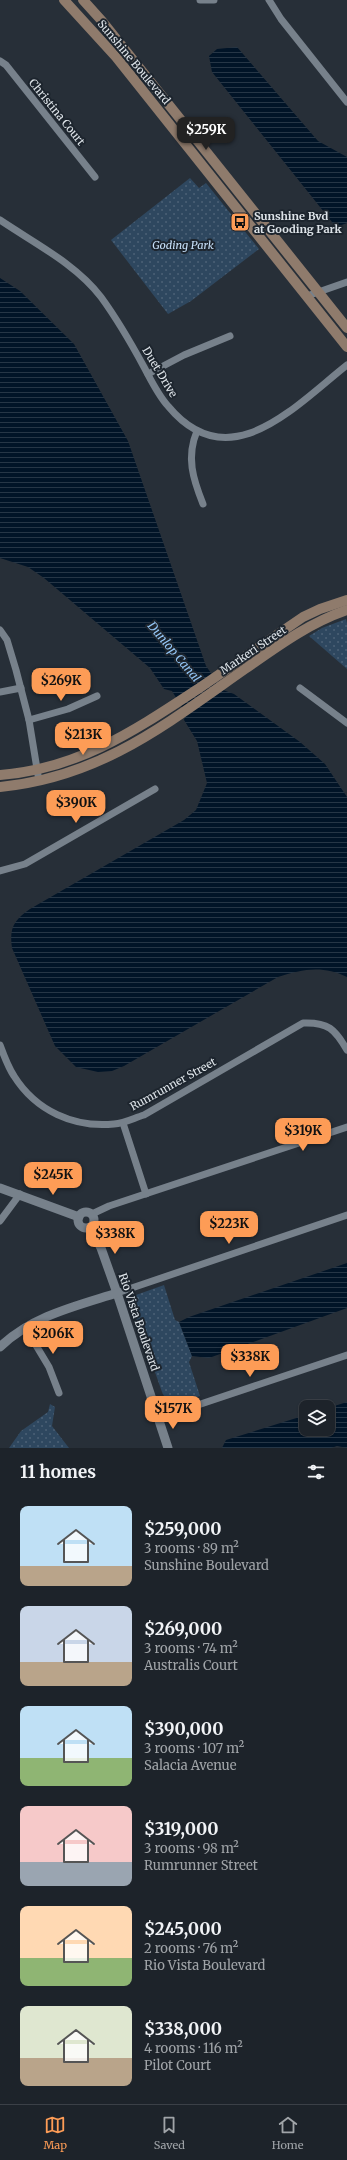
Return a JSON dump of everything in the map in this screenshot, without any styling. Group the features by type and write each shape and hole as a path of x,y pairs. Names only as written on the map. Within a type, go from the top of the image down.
{"main road":[{"name":"Sunshine Boulevard","path":"64,0 116,57 347,347"},
{"name":"Sunshine Boulevard","path":"83,0 102,21 347,328"},
{"name":"Markeri Street","path":"0,775 39,770 67,763 93,753 136,730 304,617 320,609 347,600"},
{"name":"Markeri Street","path":"0,787 40,781 99,762 130,746 165,724 313,624 347,610"}],"street":[{"path":"200,0 214,0"},
{"path":"269,0 281,19 347,102"},
{"name":"Christina Court","path":"0,61 6,65 96,178"},
{"name":"Duet Drive","path":"0,220 82,277 100,296 121,326 167,406 197,430 226,437 247,435 258,431 275,421 347,364"},
{"path":"307,296 347,282"},
{"path":"148,374 184,355 230,336"},
{"path":"197,430 191,446 190,463 203,504"},
{"path":"0,630 8,640 21,688 29,720 40,781"},
{"path":"0,692 21,688"},
{"path":"300,688 347,723"},
{"path":"29,720 62,711 97,696"},
{"path":"0,871 25,864 155,789"},
{"name":"Rumrunner Street","path":"0,1045 13,1075 24,1090 39,1104 56,1115 72,1121 94,1125 123,1123 144,1115 304,1023 317,1022 328,1026 337,1034 347,1050"},
{"path":"123,1123 146,1194"},
{"path":"79,1217 86,1212 92,1214 146,1194 347,1127"},
{"path":"0,1188 20,1194 79,1217"},
{"path":"0,1221 20,1194"},
{"path":"79,1217 79,1225 85,1229 91,1228 95,1222 92,1214"},
{"path":"0,1346 25,1327 49,1315 347,1216"},
{"name":"Rio Vista Boulevard","path":"91,1228 101,1248 117,1293 168,1448"},
{"path":"25,1327 49,1367 59,1393"},
{"path":"158,1418 347,1355"}],"green space":[{"name":"Goding Park","path":"190,178 199,188 206,183 259,249 191,301 168,314 111,240"},
{"path":"346,619 347,669 309,636 322,628"},
{"path":"164,1285 175,1320 179,1322 192,1356 189,1362 200,1396 169,1406 162,1392 130,1301 136,1295"},
{"path":"50,1404 55,1407 52,1426 69,1448 9,1448 21,1431 48,1412"}],"water":[{"path":"237,47 318,141 347,157 347,223 336,227 212,72 209,56 217,49"},
{"name":"Dunlop Canal","path":"0,278 20,291 74,344 128,441 206,666 223,690 234,694 300,742 325,764 347,797 347,977 329,971 304,970 278,977 124,1066 112,1071 98,1072 76,1067 55,1046 12,948 12,930 16,921 30,909 184,820 196,810 207,783 197,741 184,720 186,714 172,691 164,689 150,668 44,578 28,567 0,558"},
{"path":"347,1263 347,1308 209,1358 192,1356 179,1322 189,1317"},
{"path":"347,1402 347,1448 337,1446 331,1448 222,1448 226,1440 299,1417 299,1436 335,1436 335,1406"}],"place":[{"name":"Sunshine Bvd at Gooding Park","path":"240,222"}]}
